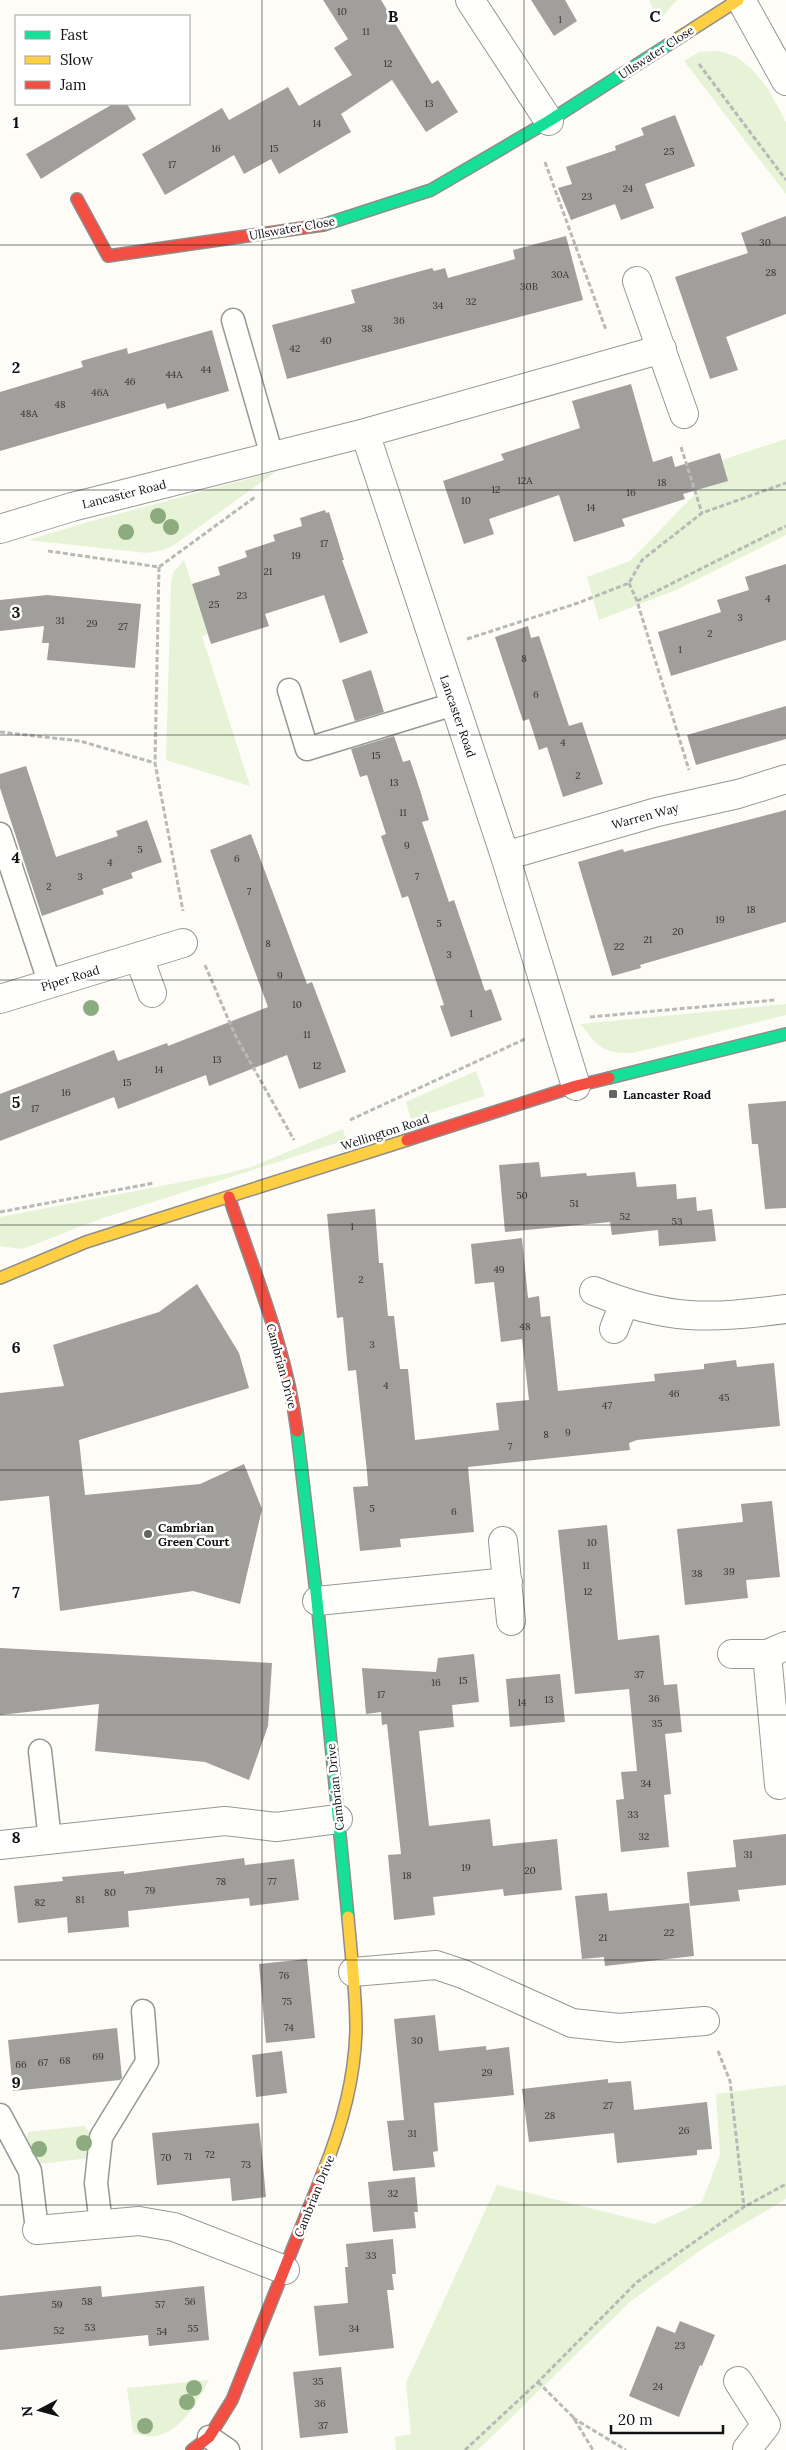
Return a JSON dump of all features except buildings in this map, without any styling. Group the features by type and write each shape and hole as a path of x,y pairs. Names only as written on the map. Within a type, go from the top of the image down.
{"street":[{"path":"470,0 541,126"},
{"path":"739,0 786,81"},
{"name":"Ullswater Close","path":"77,198 108,256 328,224 431,190 541,126 739,0"},
{"path":"637,281 684,414"},
{"name":"Lancaster Road","path":"0,529 72,507 365,433 662,349"},
{"name":"Lancaster Road","path":"365,433 505,856 576,1086"},
{"name":"Warren Way","path":"505,856 699,802 738,794 786,779"},
{"name":"Piper Road","path":"0,998 183,943"},
{"path":"139,957 152,993"},
{"name":"Wellington Road","path":"0,1278 86,1242 576,1086 786,1034"},
{"name":"Cambrian Drive","path":"192,2450 210,2436 232,2400 335,2143 349,2089 356,2030 353,1972 317,1601 293,1401 279,1345 229,1197"},
{"path":"594,1291 624,1303 659,1312 693,1317 726,1317 786,1309"},
{"path":"614,1329 624,1303"},
{"path":"503,1541 511,1621"},
{"path":"317,1601 508,1582"},
{"path":"732,1654 777,1650 779,1785"},
{"path":"0,1845 226,1821 276,1827 338,1819"},
{"path":"353,1972 436,1965 463,1974 572,2023 619,2028 705,2021"},
{"path":"37,2230 139,2221 174,2227 285,2270"},
{"path":"738,2381 776,2428 747,2449"}],"lane":[{"path":"233,320 272,456"},
{"path":"289,690 307,749 454,704"},
{"path":"0,834 50,984"},
{"path":"40,1751 50,1840"},
{"path":"101,2224 96,2182 100,2137 147,2062 143,2011"},
{"path":"0,2115 30,2171 37,2230"},
{"path":"210,2436 228,2450"}],"path":[{"path":"682,35 698,62 786,180"},
{"path":"541,126 618,361"},
{"path":"684,414 675,428 702,513"},
{"path":"436,649 578,603 629,583 642,560 702,513 786,483"},
{"path":"46,551 159,566 263,491"},
{"path":"637,601 786,526"},
{"path":"159,566 155,763 182,906 190,926 183,943 200,952 235,1035 296,1143 288,1146"},
{"path":"629,583 637,601 699,802"},
{"path":"0,732 80,741 155,763"},
{"path":"346,1122 397,1100 558,1023 578,1018 776,1000"},
{"path":"0,1212 162,1181"},
{"path":"705,2021 730,2081 744,2207"},
{"path":"465,2450 538,2382 637,2282 744,2207 786,2184"},
{"path":"538,2382 573,2417 626,2450"},
{"path":"573,2417 593,2450"}],"green space":[{"path":"649,0 677,0 659,20"},
{"path":"719,51 737,57 752,69 767,87 786,122 786,194 684,61 699,52"},
{"path":"786,439 786,535 676,590 599,620 587,577 630,561 700,489 727,481 722,460"},
{"path":"277,471 174,545 163,550 147,553 28,540 92,521"},
{"path":"184,560 208,634 202,636 250,786 166,760 171,584 173,573"},
{"path":"786,1004 786,1015 633,1053 615,1052 603,1048 597,1044 581,1024"},
{"path":"476,1071 485,1096 411,1119 406,1102"},
{"path":"343,1129 346,1140 103,1218 22,1249 0,1246 0,1217 229,1173 251,1167"},
{"path":"786,2085 786,2199 708,2245 631,2301 478,2450 396,2450 395,2437 411,2434 406,2383 497,2185 654,2224 702,2202 720,2155 716,2094"},
{"path":"84,2126 90,2133 90,2158 39,2164 26,2142 28,2132"},
{"path":"209,2380 189,2413 170,2431 159,2435 147,2436 133,2432 127,2388"}],"traffic: fast":[{"path":"323,225 431,190 549,121 677,39"},
{"path":"609,1078 786,1034"},
{"path":"297,1431 317,1601 348,1917"}],"traffic: slow":[{"path":"677,39 738,0"},
{"path":"0,1278 86,1242 407,1140"},
{"path":"322,2175 346,2104 355,2048 355,2001 348,1917"}],"traffic: jam":[{"path":"77,199 108,256 323,225"},
{"path":"407,1140 576,1086 609,1078"},
{"path":"229,1197 278,1342 286,1372 297,1431"},
{"path":"192,2450 209,2437 232,2400 322,2175"}],"place":[{"name":"Lancaster Road","path":"613,1094"},
{"name":"Cambrian Green Court","path":"148,1534"}]}
